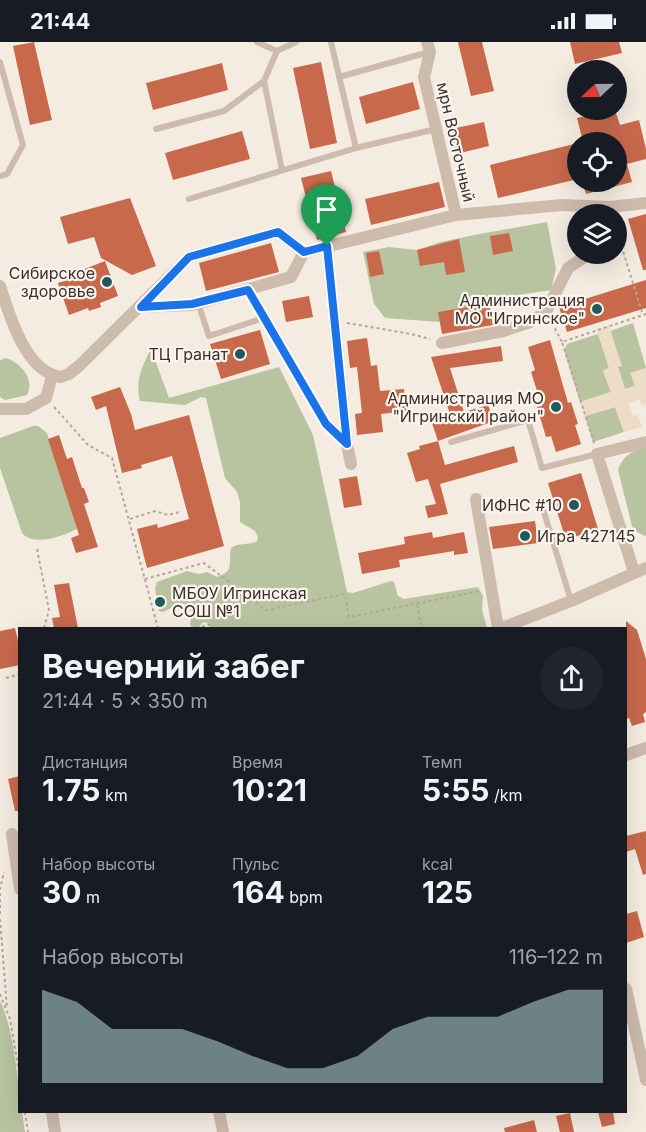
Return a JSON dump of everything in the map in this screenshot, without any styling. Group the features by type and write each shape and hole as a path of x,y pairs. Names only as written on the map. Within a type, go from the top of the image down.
{"street":[{"name":"мрн Восточный","path":"428,47 424,77 456,215"},
{"path":"627,207 646,203"},
{"path":"141,307 198,303 248,290 291,277 304,252 456,215 567,206"},
{"path":"0,286 10,316 25,348 44,372 61,377 69,374 141,307 189,257 278,232 304,252"},
{"path":"327,246 351,464"},
{"path":"442,343 503,332 530,322 546,312 568,268 574,264"},
{"path":"0,409 26,409 46,398 52,376"},
{"path":"503,627 571,601 640,570 597,454 646,442"},
{"path":"476,499 500,627"},
{"path":"627,755 646,748"},
{"path":"10,834 18,878"},
{"path":"627,994 646,1080"},
{"path":"52,1113 55,1132"},
{"path":"219,1113 223,1132"}],"lane":[{"path":"257,42 277,51"},
{"path":"156,129 224,111 264,81 277,51 296,42"},
{"path":"331,42 356,148"},
{"path":"339,77 428,47"},
{"path":"0,62 23,145 7,174 0,176"},
{"path":"264,81 282,170"},
{"path":"189,199 356,148 436,129"},
{"path":"248,290 326,424 347,444"},
{"path":"198,303 209,336 264,318"},
{"path":"451,442 528,420 542,468 597,454"},
{"path":"543,509 571,601"}],"path":[{"path":"562,342 645,315 627,262"},
{"path":"546,312 562,342 597,454"},
{"path":"335,321 411,334 442,343"},
{"path":"46,398 88,446 112,458 158,627"},
{"path":"130,519 155,511 168,515 180,512"},
{"path":"37,549 49,610 44,627"},
{"path":"145,579 204,563 266,610 345,594 349,617 491,588"},
{"path":"417,604 422,627"},
{"path":"200,627 213,624"},
{"path":"6,678 18,675"},
{"path":"0,919 7,1008 18,1067"},
{"path":"0,994 7,1008"},
{"path":"25,1113 28,1132"}],"green space":[{"path":"547,222 556,269 551,290 499,298 489,303 439,312 440,322 385,318 374,304 363,252 389,247 417,250 440,242"},
{"path":"633,323 646,368 631,373 635,387 625,389 618,367 621,366 610,331"},
{"path":"598,334 609,368 603,371 611,392 580,402 564,350 567,344"},
{"path":"151,349 169,398 279,367 313,435 347,592 353,593 391,581 394,582 398,596 404,599 478,587 483,596 482,610 487,627 211,627 206,622 199,627 192,627 191,611 181,603 163,612 159,611 155,588 157,582 187,571 199,574 207,572 217,577 223,575 230,566 231,548 257,541 258,537 255,531 240,522 240,502 237,492 225,478 206,398 201,397 185,405 140,401 138,387"},
{"path":"6,358 12,360 25,372 29,383 27,395 5,400 0,397 0,360"},
{"path":"615,407 624,432 593,442 585,416"},
{"path":"38,426 47,433 77,529 64,535 41,540 27,537 22,533 0,468 0,438"},
{"path":"646,447 645,536 635,531 632,526 618,470 622,461 629,454"},
{"path":"0,1001 12,1039 18,1078 18,1113 22,1113 25,1132 0,1132"}],"shaded area":[{"path":"609,326 622,366 618,367 625,389 635,386 630,373 646,368 646,404 642,406 639,399 629,403 633,416 638,415 642,427 624,432 615,407 585,416 580,402 611,392 603,370 609,368 597,330"}],"building":[{"path":"34,42 52,120 30,125 13,46"},
{"path":"458,42 482,42 494,91 471,96"},
{"path":"570,42 619,42 622,53 592,60 574,60"},
{"path":"321,62 337,143 310,149 293,68"},
{"path":"222,63 228,90 153,110 146,83"},
{"path":"413,82 420,109 366,124 359,97"},
{"path":"578,120 618,120 620,125 639,120 646,159 627,164 627,132 580,132"},
{"path":"484,122 489,146 456,154 451,129"},
{"path":"242,131 250,159 173,180 165,153"},
{"path":"567,146 567,182 498,198 490,165"},
{"path":"627,164 632,182 627,183"},
{"path":"331,171 346,232 317,240 301,178"},
{"path":"439,182 445,207 371,225 365,199"},
{"path":"130,198 156,266 132,275 101,258 94,237 68,244 60,217"},
{"path":"646,214 646,270 643,270 628,219"},
{"path":"509,233 513,251 493,255 490,236"},
{"path":"459,239 465,272 446,275 444,262 420,266 417,250"},
{"path":"271,243 279,272 206,291 199,263"},
{"path":"379,251 384,274 370,277 366,253"},
{"path":"105,261 118,296 100,303 101,307 89,311 88,308 69,315 58,283 79,276 77,272"},
{"path":"646,280 646,308 567,332 559,307"},
{"path":"309,296 313,317 286,322 282,301"},
{"path":"489,303 493,325 442,334 438,312"},
{"name":"ТЦ Гранат","path":"260,330 270,364 221,379 210,344"},
{"path":"367,338 371,366 377,365 380,391 404,389 407,411 381,414 383,432 357,435 355,414 362,413 357,367 350,368 347,341"},
{"path":"550,340 568,403 571,402 578,424 575,425 581,444 556,452 551,436 546,437 537,407 542,406 531,372 535,370 528,347"},
{"path":"501,346 503,361 450,368 464,412 488,405 494,421 438,441 432,423 451,417 431,357"},
{"path":"120,387 135,430 189,415 224,546 147,568 137,529 157,524 158,528 189,519 172,456 122,473 106,406 96,410 91,397"},
{"path":"59,435 67,459 72,457 89,502 84,504 98,547 76,553 71,538 79,535 48,439"},
{"path":"438,441 445,465 514,446 518,462 440,484 448,514 428,518 425,506 436,504 428,479 416,482 407,453 420,449 419,446"},
{"path":"581,473 598,529 566,540 548,483"},
{"path":"357,476 362,505 344,508 339,479"},
{"path":"535,521 538,543 493,549 489,527"},
{"path":"432,532 433,538 464,532 468,553 454,555 454,551 399,560 400,567 362,574 358,553 405,544 404,537"},
{"path":"69,583 78,627 54,627 52,618 60,617 54,585"},
{"path":"626,621 637,630 646,659 646,712 643,714 645,722 632,726 629,718 627,719"},
{"path":"15,628 18,641 18,665 0,669 0,631"},
{"path":"18,776 18,811 15,811 8,779"},
{"path":"646,831 646,874 643,875 635,849 627,852 627,836"},
{"path":"637,911 644,937 627,943 627,914"},
{"path":"570,1113 574,1132 560,1132 556,1116"},
{"path":"598,1113 613,1113 615,1124 602,1127"},
{"path":"534,1120 537,1132 505,1132 504,1128"}],"place":[{"name":"Сибирское здоровье","path":"107,282"},
{"name":"Администрация МО \"Игринское\"","path":"597,309"},
{"name":"ТЦ Гранат","path":"240,354"},
{"name":"Администрация МО \"Игринский район\"","path":"556,407"},
{"name":"ИФНС #10","path":"574,505"},
{"name":"Игра 427145","path":"525,536"},
{"name":"МБОУ Игринская СОШ №1","path":"160,602"}],"route":[{"path":"278,232 304,252 327,246 347,444 326,424 248,290 192,304 141,307 189,257 278,232"}]}
